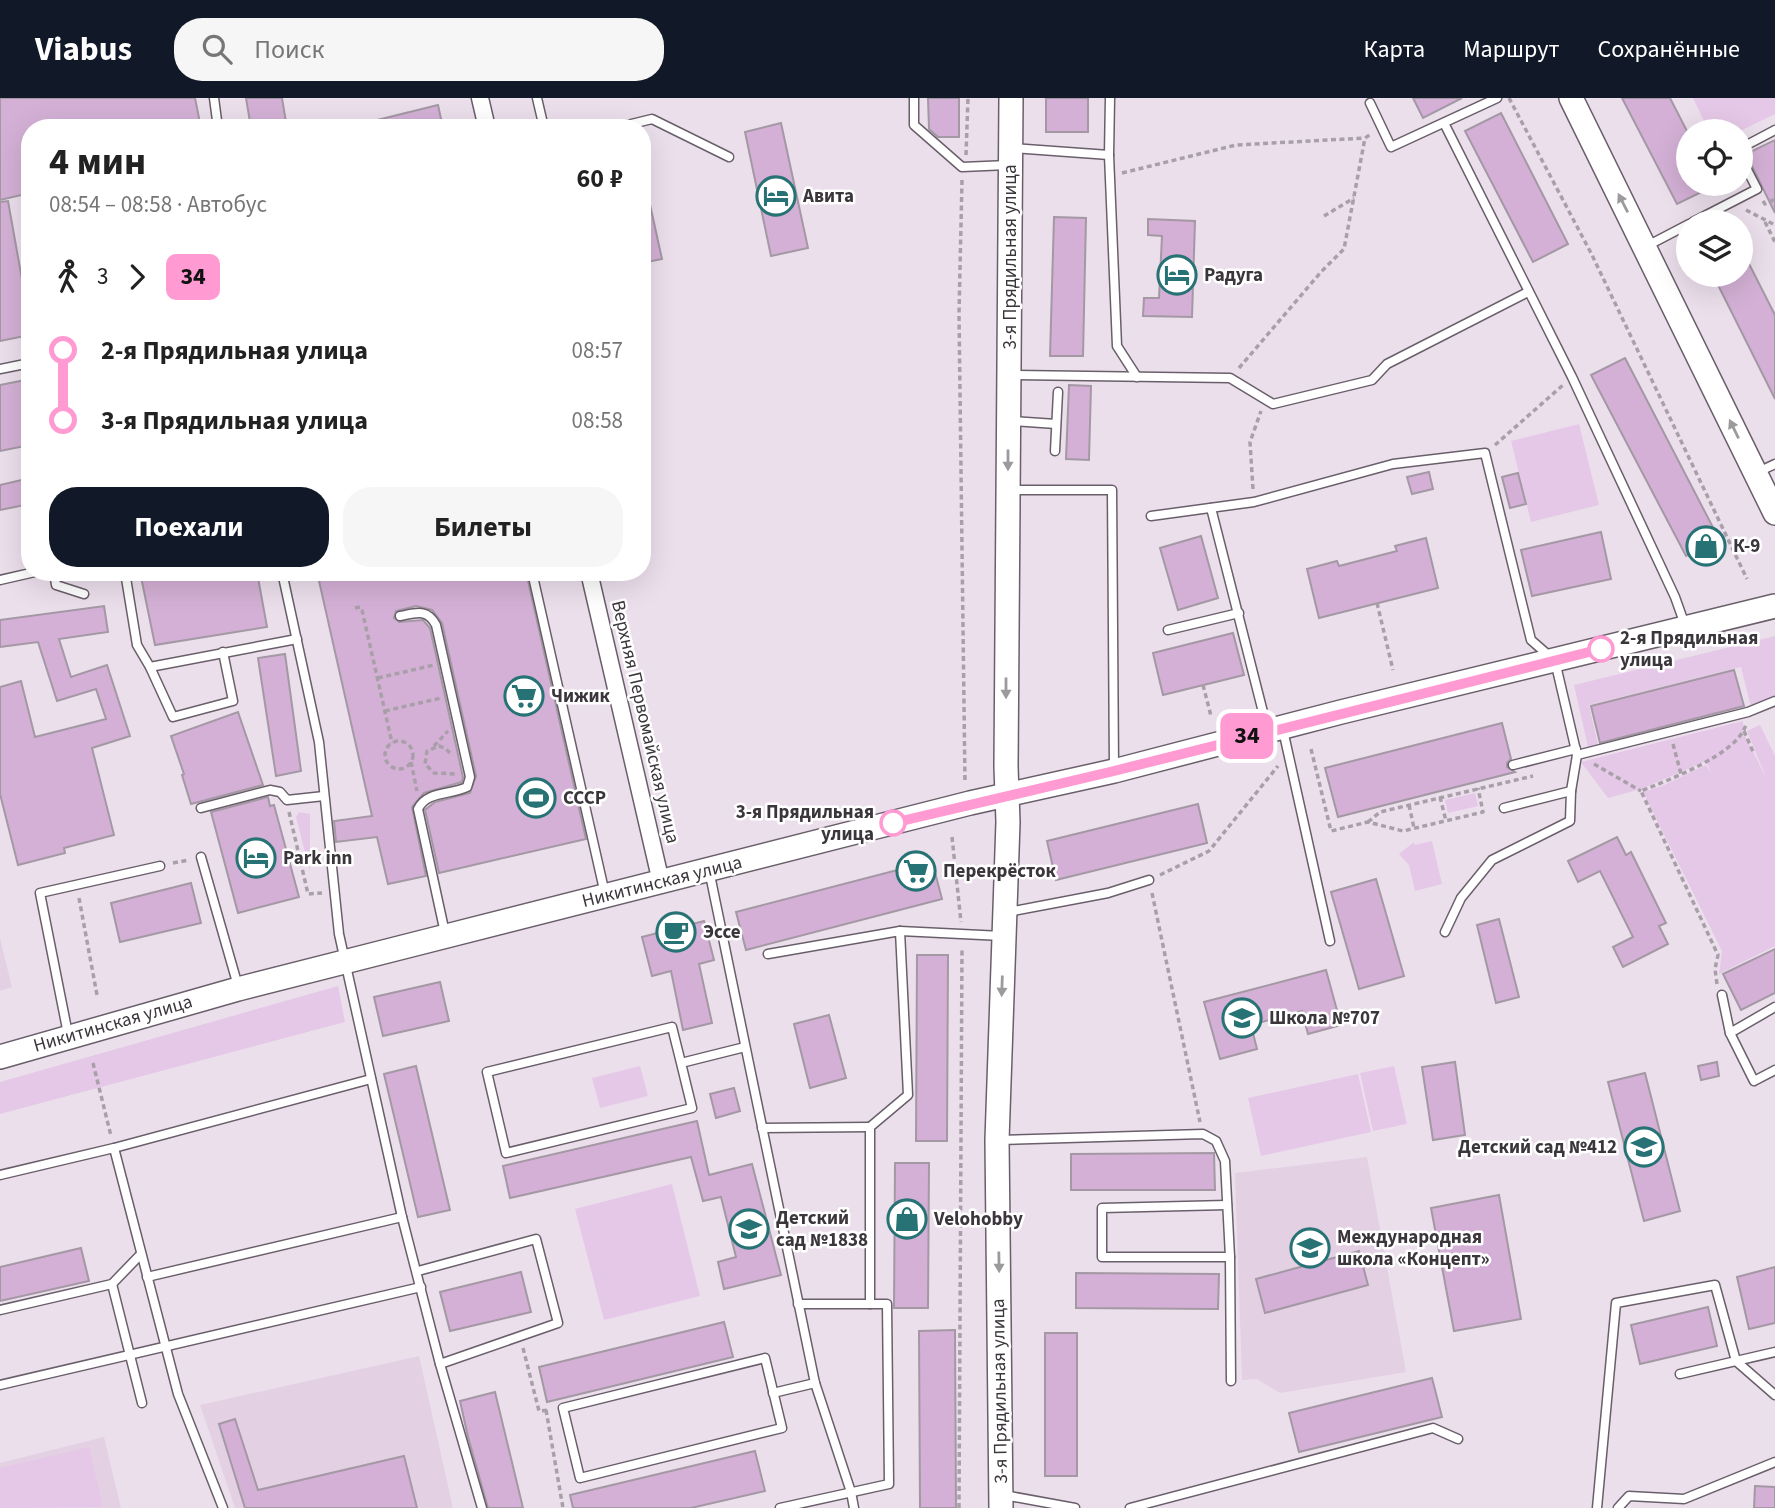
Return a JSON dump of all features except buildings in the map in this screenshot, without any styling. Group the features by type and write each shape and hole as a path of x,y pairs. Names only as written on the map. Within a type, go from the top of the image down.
{"street":[{"path":"480,98 485,119"},
{"name":"3-я Прядильная улица","path":"1001,1501 998,1140 1008,822 1006,795 1011,98"},
{"path":"1571,98 1645,247 1765,469 1775,513"},
{"name":"Верхняя Первомайская улица","path":"591,581 661,882"},
{"name":"Никитинская улица","path":"0,1057 238,989 446,936 1775,606"}],"lane":[{"path":"214,98 217,119"},
{"path":"537,98 542,119"},
{"path":"914,98 914,125 962,167 1010,156 1109,155"},
{"path":"1110,98 1109,155 1117,346 1138,377"},
{"path":"1370,103 1391,147 1497,98"},
{"path":"651,119 729,157"},
{"path":"1444,123 1572,377 1675,597 1685,627"},
{"path":"1753,142 1775,130"},
{"path":"1716,210 1744,196"},
{"path":"1645,247 1676,231"},
{"path":"1009,375 1230,378 1273,404 1372,380 1387,364 1528,292"},
{"path":"0,369 21,365"},
{"path":"1055,451 1058,392"},
{"path":"1008,421 1056,424"},
{"path":"1151,516 1254,502 1393,464 1486,453 1531,640 1555,660 1576,752 1570,821 1492,860 1461,898 1445,932"},
{"path":"1008,490 1112,490 1114,771"},
{"path":"1211,508 1239,613 1275,729 1288,754 1330,940"},
{"path":"0,580 21,575"},
{"path":"55,581 56,585 85,594"},
{"path":"126,581 137,645 173,718 233,701 223,652"},
{"path":"284,581 319,742 339,934 402,1217 440,1364 482,1508"},
{"path":"534,581 606,896"},
{"path":"400,617 422,612 433,619 469,772 467,787 432,796 420,805 419,818 446,936"},
{"path":"1168,630 1239,613"},
{"path":"150,667 297,639"},
{"path":"1513,765 1748,712 1775,701"},
{"path":"201,808 270,790 281,792 286,800 324,796"},
{"path":"1504,808 1571,791"},
{"path":"201,857 238,989"},
{"path":"68,1037 40,893 160,866"},
{"path":"709,870 815,1383 854,1508"},
{"path":"1005,912 1108,892 1149,880"},
{"path":"762,1128 870,1127 908,1095 900,931"},
{"path":"768,954 900,931 1003,936"},
{"path":"1722,995 1730,1033 1754,1081 1775,1070"},
{"path":"1730,1033 1775,1007"},
{"path":"672,1027 681,1063 692,1108 506,1153 487,1072 672,1027"},
{"path":"681,1063 745,1047"},
{"path":"0,1175 114,1148 371,1079"},
{"path":"870,1127 870,1304"},
{"path":"998,1140 1203,1134 1216,1141 1225,1161 1230,1257 1231,1381"},
{"path":"114,1148 178,1394 223,1508"},
{"path":"1227,1205 1102,1208 1102,1257 1230,1257"},
{"path":"147,1277 402,1217"},
{"path":"418,1271 536,1239 558,1323 440,1364"},
{"path":"0,1310 112,1284 141,1254"},
{"path":"112,1284 142,1403"},
{"path":"1597,1508 1616,1303 1715,1285 1736,1361 1775,1395"},
{"path":"0,1385 421,1287"},
{"path":"780,1508 889,1484 887,1304 798,1304"},
{"path":"1680,1374 1775,1352"},
{"path":"765,1358 773,1393 782,1428 580,1478 563,1408 765,1358"},
{"path":"773,1393 815,1383"},
{"path":"1130,1508 1433,1428 1458,1439"},
{"path":"1618,1508 1629,1496 1684,1499 1775,1462"},
{"path":"1001,1501 1075,1508"}],"path":[{"path":"965,783 959,314 962,167 968,151 968,98"},
{"path":"1509,98 1591,253 1747,579"},
{"path":"1110,177 1236,145 1365,138 1381,127"},
{"path":"1230,378 1321,272 1345,249 1365,138"},
{"path":"1324,216 1354,198"},
{"path":"1732,202 1775,225"},
{"path":"1765,221 1775,242"},
{"path":"1486,453 1572,377"},
{"path":"1254,502 1250,442 1265,399"},
{"path":"1377,603 1393,670"},
{"path":"355,607 362,608 392,743"},
{"path":"378,678 444,662"},
{"path":"1203,685 1211,716"},
{"path":"385,711 452,696"},
{"path":"457,721 427,751 425,764 435,773 469,772"},
{"path":"1641,791 1681,774 1728,748 1744,731 1754,754"},
{"path":"411,762 400,769 388,764 385,752 392,743 404,742 411,750 420,805"},
{"path":"432,747 445,748 469,772"},
{"path":"1311,749 1331,831 1368,822 1380,812 1533,776"},
{"path":"1576,752 1641,791 1718,955 1716,979 1722,995"},
{"path":"1203,1134 1149,880 1209,851 1288,754"},
{"path":"412,755 425,757"},
{"path":"1676,755 1681,774"},
{"path":"1659,784 1665,784"},
{"path":"1368,822 1403,831 1483,812 1478,788"},
{"path":"1440,797 1446,821"},
{"path":"286,800 308,894 335,892"},
{"path":"1409,805 1414,828"},
{"path":"952,837 962,934 959,1508"},
{"path":"160,866 201,857"},
{"path":"76,886 97,996"},
{"path":"93,1063 114,1148"},
{"path":"520,1336 539,1411 563,1408"},
{"path":"545,1410 563,1508"}],"shaded area":[{"path":"1693,98 1775,98 1775,114 1753,125 1753,119 1703,119"},
{"path":"1579,424 1599,505 1531,522 1511,441"},
{"path":"1775,636 1775,697 1751,707 1741,667 1589,705 1598,745 1588,747 1574,685"},
{"path":"1743,721 1743,731 1767,780 1747,731 1760,725 1775,756 1775,946 1719,974 1722,951 1643,792 1706,765 1712,775 1706,761 1641,789 1608,798 1581,762"},
{"path":"1475,793 1478,806 1448,813 1445,800"},
{"path":"299,812 310,814 310,872 296,817"},
{"path":"1432,841 1442,884 1415,891 1409,865 1399,854 1414,842 1415,845"},
{"path":"0,938 12,987 0,991"},
{"path":"338,986 345,1022 0,1114 0,1082"},
{"path":"640,1066 648,1096 600,1108 592,1078"},
{"path":"1394,1066 1407,1124 1373,1131 1360,1073"},
{"path":"1358,1074 1371,1132 1261,1156 1248,1098"},
{"name":"Международная школа «Концепт»","path":"1367,1157 1406,1372 1280,1393 1257,1379 1242,1380 1235,1173"},
{"path":"672,1184 700,1296 604,1320 575,1209"},
{"path":"419,1356 453,1508 235,1508 200,1405"},
{"path":"104,1437 121,1508 0,1508 0,1463"},
{"path":"89,1447 103,1507 0,1508 0,1468"}],"bus line":[{"name":"34","path":"893,823 1114,771 1601,649"}],"place":[{"name":"Авита","path":"776,196"},
{"name":"Радуга","path":"1177,275"},
{"name":"К-9","path":"1706,546"},
{"name":"2-я Прядильная улица","path":"1601,649"},
{"name":"Чижик","path":"524,696"},
{"name":"СССР","path":"536,798"},
{"name":"3-я Прядильная улица","path":"893,823"},
{"name":"Park inn","path":"256,858"},
{"name":"Перекрёсток","path":"916,871"},
{"name":"Эссе","path":"676,932"},
{"name":"Школа №707","path":"1242,1018"},
{"name":"Детский сад №412","path":"1644,1147"},
{"name":"Velohobby","path":"907,1219"},
{"name":"Детский сад №1838","path":"749,1229"},
{"name":"Международная школа «Концепт»","path":"1310,1248"}]}
